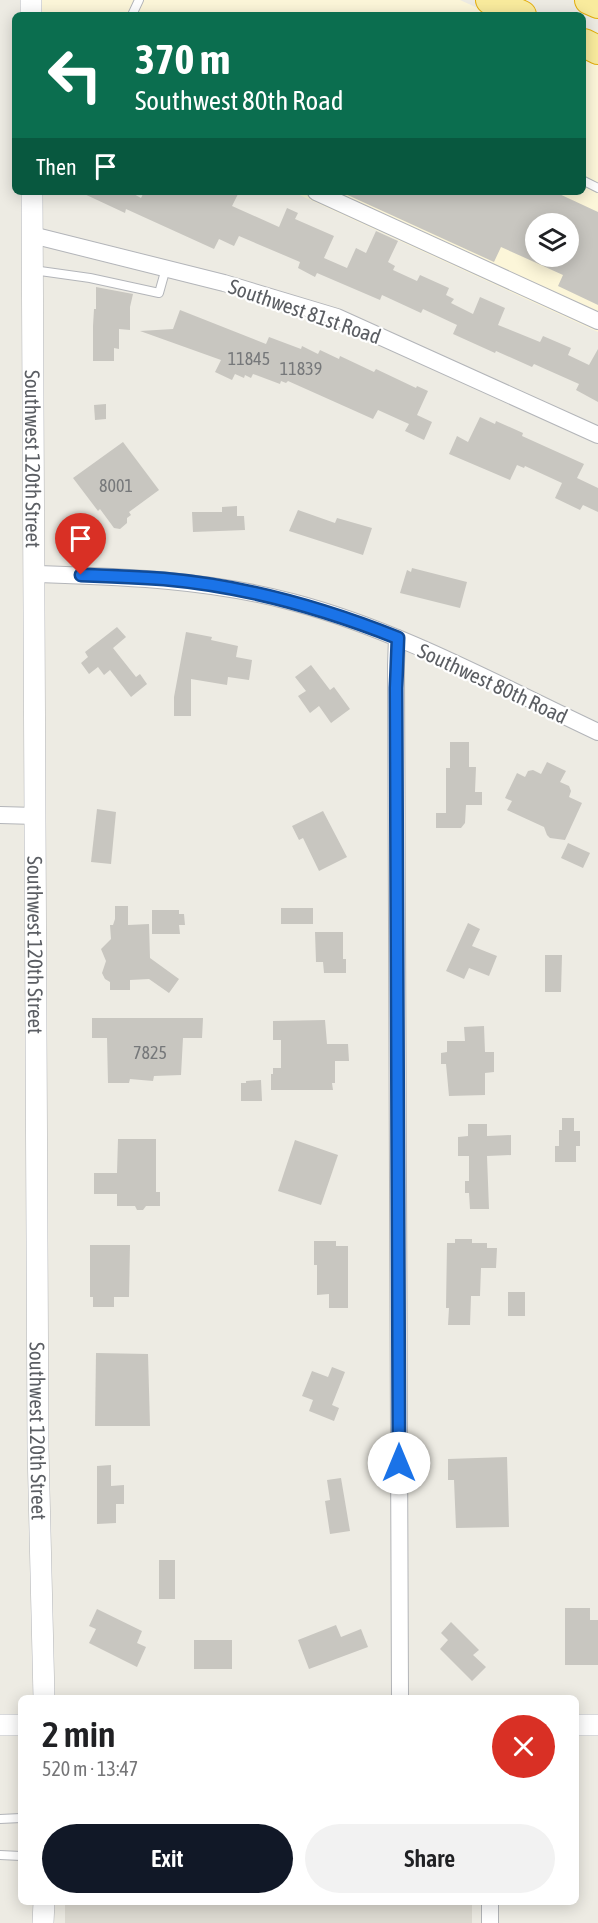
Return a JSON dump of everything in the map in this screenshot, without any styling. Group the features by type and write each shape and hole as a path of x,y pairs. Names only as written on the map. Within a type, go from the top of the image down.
{"highway":[{"path":"490,0 516,12"},
{"path":"589,0 598,4"}],"street":[{"name":"Southwest 120th Street","path":"32,195 38,1448 44,1695"},
{"path":"323,195 598,321"},
{"name":"Southwest 81st Road","path":"32,235 166,268 337,317 598,435"},
{"name":"Southwest 80th Road","path":"35,574 164,579 226,588 292,602 398,638 598,732"},
{"path":"398,638 396,689 399,1695"},
{"path":"0,815 36,816"},
{"path":"0,1725 18,1725"},
{"path":"579,1725 598,1725"},
{"path":"44,1905 44,1923"},
{"path":"490,1905 490,1923"}],"lane":[{"path":"32,270 90,278 159,293 166,268"},
{"path":"0,1819 18,1818"},
{"path":"0,1855 18,1856"}],"shaded area":[{"path":"39,0 460,0 486,12 40,12"},
{"path":"586,58 598,64 598,332 300,195 586,195"},
{"path":"65,1905 472,1905 472,1923 65,1923"}],"building":[{"path":"86,195 136,195 141,198 142,195 238,195 232,206 279,227 287,208 298,213 295,219 334,236 324,258 347,268 356,248 366,253 376,231 398,241 388,262 395,266 393,270 417,281 420,275 449,288 446,295 454,299 451,303 473,314 480,297 505,308 498,325 540,342 543,336 571,348 568,355 589,365 598,349 598,402 576,390 579,384 534,364 532,367 496,351 495,353 453,334 457,325 423,309 421,313 382,295 380,300 317,273 315,277 298,268 300,262 239,236 234,246 219,239 214,249 126,209 125,213"},
{"path":"348,195 561,195 598,212 598,305 558,286 563,275 545,267 579,267 579,213 525,213 525,258 501,247 494,262"},
{"path":"96,287 133,294 130,307 130,330 119,329 119,349 114,348 114,361 93,361"},
{"path":"180,310 266,344 269,337 301,349 302,346 318,354 320,350 339,359 340,356 374,372 376,369 416,388 417,386 428,391 417,415 432,422 424,440 405,431 409,424 378,410 373,419 288,381 286,383 281,381 280,384 253,374 251,378 245,375 244,378 235,374 232,380 215,372 221,360 140,331 173,329"},
{"path":"106,404 106,419 95,420 94,405"},
{"path":"480,417 495,424 496,421 523,433 522,436 584,464 577,478 598,488 598,512 583,505 580,510 555,498 562,483 525,466 524,468 517,465 510,480 449,454 457,436 468,442"},
{"path":"123,442 159,490 129,512 131,515 127,518 127,523 120,529 114,528 100,509 98,511 73,478"},
{"path":"237,506 237,516 244,516 245,530 193,532 192,512 222,512 222,507"},
{"path":"298,510 335,523 337,518 372,528 363,555 289,531"},
{"path":"412,568 467,582 460,608 400,593 407,570 411,572"},
{"path":"117,627 126,637 113,648 136,677 140,674 147,684 131,697 110,670 104,675 98,667 89,674 81,663 88,657 85,652"},
{"path":"186,632 212,637 211,640 238,646 236,657 252,660 249,680 228,677 227,685 191,679 191,716 174,716 174,697"},
{"path":"311,665 330,690 334,687 350,709 331,723 319,706 310,713 298,696 306,691 295,677"},
{"path":"450,742 469,742 469,767 476,767 475,792 482,792 482,805 466,805 465,823 461,828 436,828 436,813 446,813 446,768 450,768"},
{"path":"547,762 566,771 560,782 569,786 571,791 569,797 582,803 565,840 550,838 544,827 507,810 512,801 505,798 517,773 525,777 528,771 533,770 541,774"},
{"path":"97,809 116,812 111,864 91,862"},
{"path":"323,811 347,857 319,871 303,838 299,840 292,826"},
{"path":"568,843 590,853 583,868 561,858"},
{"path":"115,906 128,906 128,925 149,924 150,958 179,979 169,993 149,979 130,980 130,990 110,990 110,982 102,973 106,961 101,949 111,939 110,925 113,925 115,919"},
{"path":"281,908 313,908 313,924 281,924"},
{"path":"152,910 179,910 179,914 184,914 185,925 179,925 180,934 152,934"},
{"path":"468,923 480,929 472,946 497,956 489,976 469,968 464,979 446,971"},
{"path":"315,932 343,932 343,959 346,959 346,973 324,973 323,962 316,962"},
{"path":"545,955 562,955 561,992 545,992"},
{"path":"92,1018 203,1018 202,1038 183,1038 181,1075 154,1076 153,1081 130,1079 129,1083 108,1083 107,1038 92,1038"},
{"path":"325,1020 327,1044 348,1044 349,1061 335,1061 333,1090 271,1090 273,1068 281,1068 281,1040 273,1040 273,1021"},
{"path":"484,1026 485,1052 494,1052 494,1072 485,1073 485,1095 449,1096 446,1064 441,1064 441,1053 447,1052 447,1041 465,1041 464,1027"},
{"path":"261,1080 262,1101 241,1101 241,1083"},
{"path":"562,1118 574,1118 574,1131 580,1131 580,1146 576,1146 576,1162 555,1162 555,1146 559,1146"},
{"path":"468,1124 487,1124 487,1136 511,1135 511,1155 487,1156 489,1209 470,1209 469,1193 465,1193 465,1181 469,1181 469,1156 458,1156 458,1137 468,1136"},
{"path":"118,1139 156,1139 156,1192 160,1192 160,1206 146,1206 143,1210 137,1210 135,1206 117,1206 117,1194 94,1194 94,1173 117,1173"},
{"path":"295,1140 338,1155 321,1205 278,1191"},
{"path":"455,1239 472,1239 472,1243 487,1243 487,1248 497,1248 496,1268 481,1268 480,1296 471,1296 470,1325 448,1325 447,1243 455,1243"},
{"path":"314,1241 336,1241 336,1246 348,1246 348,1308 329,1308 329,1294 317,1295"},
{"path":"90,1245 130,1245 129,1297 114,1297 114,1307 93,1307 93,1297 90,1297"},
{"path":"508,1292 525,1292 525,1316 508,1316"},
{"path":"96,1353 148,1354 150,1426 95,1426"},
{"path":"332,1367 345,1372 332,1405 339,1408 334,1421 309,1411 313,1400 302,1396 312,1371 328,1377"},
{"path":"507,1457 509,1527 456,1528 454,1480 448,1480 448,1459"},
{"path":"111,1465 111,1486 124,1485 124,1504 116,1504 116,1523 97,1524 97,1466"},
{"path":"341,1478 350,1531 330,1534 325,1501 330,1500 327,1480"},
{"path":"159,1560 175,1560 175,1599 159,1599"},
{"path":"565,1608 590,1608 590,1620 598,1620 598,1665 565,1665"},
{"path":"97,1609 142,1631 137,1643 146,1647 137,1667 89,1643 96,1629 89,1626"},
{"path":"451,1622 479,1650 473,1655 486,1667 472,1681 440,1649 448,1640 441,1633"},
{"path":"336,1625 341,1637 361,1629 368,1647 309,1669 298,1640"},
{"path":"194,1640 232,1640 232,1669 194,1669"}],"route":[{"path":"81,575 164,579 236,590 324,611 398,638 396,688 399,1463"}]}
